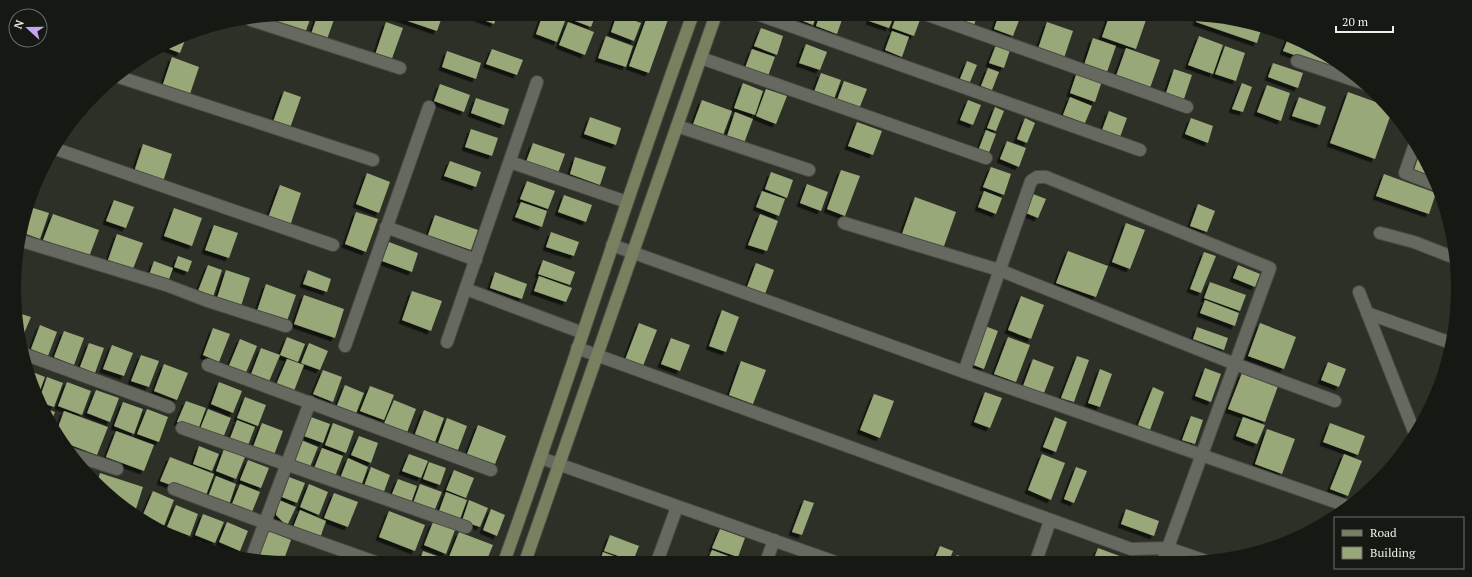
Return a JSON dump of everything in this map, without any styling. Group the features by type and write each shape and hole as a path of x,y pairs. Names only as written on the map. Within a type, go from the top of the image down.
{"street":[{"path":"506,556 541,458 612,245 691,21"},
{"path":"527,556 714,21"},
{"path":"777,21 1140,150"},
{"path":"946,21 1187,107"},
{"path":"259,23 400,68"},
{"path":"701,58 986,158"},
{"path":"1297,61 1349,78"},
{"path":"123,78 373,160"},
{"path":"447,342 537,82"},
{"path":"344,346 429,107"},
{"path":"677,126 809,170"},
{"path":"60,150 333,244"},
{"path":"1413,151 1405,173 1429,182"},
{"path":"510,162 627,202"},
{"path":"964,372 1031,181 1037,177 1046,177 1270,268 1165,556"},
{"path":"844,223 999,270 1235,364 1335,401"},
{"path":"386,227 476,260"},
{"path":"1380,233 1414,242 1449,256"},
{"path":"25,242 166,286 286,326"},
{"path":"612,245 964,372 1342,504"},
{"path":"466,289 583,333"},
{"path":"1359,292 1412,427"},
{"path":"1367,313 1446,340"},
{"path":"577,348 1050,521 1131,549 1168,548 1190,556"},
{"path":"30,356 169,407"},
{"path":"208,365 492,470"},
{"path":"253,554 310,402"},
{"path":"182,428 466,527"},
{"path":"81,457 117,469"},
{"path":"541,458 818,556"},
{"path":"174,489 358,556"},
{"path":"659,556 677,506"},
{"path":"1038,556 1050,521"},
{"path":"768,556 774,540"}],"building":[{"path":"309,21 304,36 275,26 277,22"},
{"path":"316,21 334,21 326,42 310,37"},
{"path":"408,21 441,21 437,31"},
{"path":"486,21 495,21 494,24"},
{"path":"541,21 565,21 557,42 536,34"},
{"path":"575,21 593,21 591,27"},
{"path":"615,21 636,21 641,23 634,41 611,32"},
{"path":"645,21 668,21 649,73 629,66"},
{"path":"803,21 814,21 813,25"},
{"path":"818,21 842,21 837,34 816,26"},
{"path":"869,21 892,21 889,28"},
{"path":"894,21 920,21 914,36 892,28"},
{"path":"963,21 975,21 974,25"},
{"path":"997,21 1019,21 1013,36 994,29"},
{"path":"1108,21 1146,21 1136,49 1102,37"},
{"path":"386,22 403,28 390,64 374,58"},
{"path":"568,22 594,32 585,55 559,45"},
{"path":"1047,22 1073,31 1064,58 1038,49"},
{"path":"1196,22 1218,23 1260,32 1257,43"},
{"path":"761,28 783,36 777,55 754,46"},
{"path":"892,31 909,37 902,57 885,50"},
{"path":"606,36 633,46 626,67 598,58"},
{"path":"1199,36 1223,45 1213,74 1188,65"},
{"path":"1093,38 1116,46 1107,72 1084,65"},
{"path":"1287,41 1317,57 1338,70 1283,51"},
{"path":"184,42 180,53 170,49"},
{"path":"806,44 827,52 820,70 799,63"},
{"path":"996,45 1010,50 1004,68 989,63"},
{"path":"1225,46 1245,53 1236,81 1215,74"},
{"path":"1126,48 1160,60 1150,88 1116,76"},
{"path":"492,49 523,60 517,75 486,64"},
{"path":"752,49 775,57 768,76 745,68"},
{"path":"447,51 481,63 476,79 442,67"},
{"path":"172,57 199,67 189,97 162,87"},
{"path":"967,61 977,65 970,82 960,79"},
{"path":"1273,63 1303,73 1298,88 1268,77"},
{"path":"988,68 999,72 992,90 981,86"},
{"path":"1174,69 1192,75 1184,99 1166,93"},
{"path":"1077,72 1102,81 1095,102 1070,93"},
{"path":"821,73 841,80 834,99 814,92"},
{"path":"844,81 867,89 859,109 837,100"},
{"path":"743,83 763,91 755,115 734,108"},
{"path":"1242,83 1252,87 1243,112 1232,109"},
{"path":"440,84 470,95 464,112 434,101"},
{"path":"1267,85 1290,93 1281,121 1257,112"},
{"path":"766,89 787,96 776,124 756,116"},
{"path":"284,91 301,97 290,128 273,122"},
{"path":"1348,92 1376,102 1390,118 1375,159 1330,143"},
{"path":"1070,97 1092,106 1085,123 1063,115"},
{"path":"1299,97 1326,107 1320,125 1292,116"},
{"path":"476,98 509,109 504,125 471,113"},
{"path":"702,100 732,111 722,138 692,127"},
{"path":"968,100 981,105 973,125 960,120"},
{"path":"995,107 1004,111 996,131 987,128"},
{"path":"1109,111 1127,118 1120,137 1102,130"},
{"path":"735,112 753,119 743,146 726,139"},
{"path":"590,117 621,128 616,145 584,134"},
{"path":"1025,118 1035,123 1027,143 1017,139"},
{"path":"1191,118 1213,126 1208,143 1185,134"},
{"path":"857,122 882,131 873,155 848,146"},
{"path":"471,129 498,138 492,156 465,147"},
{"path":"986,130 996,134 988,155 978,151"},
{"path":"1007,141 1026,148 1019,167 1000,159"},
{"path":"533,143 565,154 558,173 526,162"},
{"path":"143,144 172,154 162,185 133,175"},
{"path":"575,157 606,167 600,185 570,174"},
{"path":"1417,160 1427,178 1413,173"},
{"path":"450,161 481,172 476,187 444,176"},
{"path":"991,167 1011,174 1004,195 983,187"},
{"path":"841,170 860,176 845,216 827,209"},
{"path":"771,172 793,180 787,198 765,189"},
{"path":"367,173 390,182 379,213 356,204"},
{"path":"1384,174 1433,192 1435,197 1429,214 1376,196"},
{"path":"527,181 555,191 548,209 520,199"},
{"path":"807,184 828,192 821,211 800,203"},
{"path":"280,185 301,193 290,226 268,218"},
{"path":"762,191 785,199 779,216 756,207"},
{"path":"984,191 1002,198 996,214 978,207"},
{"path":"1033,194 1046,199 1038,218 1026,213"},
{"path":"564,195 592,205 586,222 558,212"},
{"path":"915,197 956,212 943,249 902,234"},
{"path":"114,200 134,207 126,228 106,221"},
{"path":"521,202 547,211 542,227 515,217"},
{"path":"1198,204 1215,211 1207,232 1190,226"},
{"path":"33,208 49,213 40,239 26,234"},
{"path":"174,208 202,218 192,246 164,236"},
{"path":"356,212 378,219 366,252 345,244"},
{"path":"53,214 99,230 89,257 43,240"},
{"path":"760,214 778,221 767,251 748,245"},
{"path":"435,215 478,230 471,250 428,235"},
{"path":"1126,223 1145,230 1130,269 1112,262"},
{"path":"214,225 238,233 229,258 205,250"},
{"path":"551,232 579,242 574,256 546,247"},
{"path":"117,234 143,243 133,269 108,260"},
{"path":"389,242 418,253 412,272 382,261"},
{"path":"1068,251 1108,266 1096,297 1056,283"},
{"path":"1204,252 1216,256 1201,293 1190,289"},
{"path":"178,256 192,261 188,272 174,267"},
{"path":"543,260 575,272 570,285 538,274"},
{"path":"154,261 173,268 168,282 149,275"},
{"path":"756,263 774,270 765,294 747,287"},
{"path":"208,265 222,270 213,297 198,291"},
{"path":"1238,265 1260,274 1255,287 1233,278"},
{"path":"226,270 250,278 241,306 217,298"},
{"path":"308,270 331,279 327,292 303,284"},
{"path":"495,272 527,284 522,299 490,288"},
{"path":"539,276 572,288 566,302 534,291"},
{"path":"1210,282 1246,295 1240,311 1204,298"},
{"path":"266,284 296,295 287,321 257,311"},
{"path":"412,291 442,301 431,331 402,320"},
{"path":"304,295 344,309 335,338 294,324"},
{"path":"1021,296 1044,305 1031,339 1008,330"},
{"path":"1205,300 1239,313 1235,326 1200,313"},
{"path":"722,310 739,317 726,352 709,346"},
{"path":"22,314 31,317 25,332"},
{"path":"639,323 657,330 643,366 625,360"},
{"path":"1260,323 1296,337 1284,369 1248,356"},
{"path":"40,325 57,332 48,356 31,349"},
{"path":"985,326 998,331 984,369 971,364"},
{"path":"1197,327 1228,338 1224,350 1193,339"},
{"path":"213,328 230,334 219,362 203,355"},
{"path":"64,331 84,338 74,365 54,357"},
{"path":"287,337 305,344 298,362 280,355"},
{"path":"1008,337 1030,345 1016,382 994,374"},
{"path":"671,338 690,345 680,371 661,364"},
{"path":"240,339 257,346 245,375 228,368"},
{"path":"89,343 104,348 95,373 80,367"},
{"path":"309,343 328,351 320,370 301,363"},
{"path":"112,345 133,353 124,376 103,369"},
{"path":"261,348 280,355 268,384 250,377"},
{"path":"141,355 159,361 149,387 131,381"},
{"path":"1077,356 1089,360 1074,402 1061,398"},
{"path":"287,359 304,365 294,391 276,385"},
{"path":"1033,359 1054,367 1044,393 1023,386"},
{"path":"741,361 766,370 753,404 729,395"},
{"path":"1328,362 1346,369 1339,387 1321,380"},
{"path":"164,364 188,373 177,400 154,391"},
{"path":"1205,368 1221,374 1211,402 1195,396"},
{"path":"1100,369 1112,374 1100,407 1088,403"},
{"path":"323,370 342,377 333,402 313,394"},
{"path":"35,373 45,377 40,389"},
{"path":"1242,373 1278,386 1265,422 1228,409"},
{"path":"47,377 63,383 54,407 48,405 42,392"},
{"path":"67,382 91,391 82,415 58,406"},
{"path":"219,382 242,391 233,413 211,404"},
{"path":"345,385 364,393 355,416 336,408"},
{"path":"370,386 394,395 384,420 360,411"},
{"path":"1153,387 1164,392 1150,430 1138,425"},
{"path":"96,390 119,398 110,422 87,413"},
{"path":"985,392 1002,398 990,428 974,422"},
{"path":"874,394 894,401 880,438 860,430"},
{"path":"245,397 266,405 258,426 237,418"},
{"path":"394,400 416,409 406,435 383,426"},
{"path":"186,401 206,408 198,430 177,422"},
{"path":"123,402 143,409 134,434 114,426"},
{"path":"147,409 168,417 159,442 137,434"},
{"path":"208,409 231,418 223,438 200,429"},
{"path":"424,410 444,418 435,442 415,434"},
{"path":"64,411 108,427 97,455 72,445 59,425"},
{"path":"1191,416 1203,420 1195,444 1182,440"},
{"path":"311,417 330,424 323,443 304,436"},
{"path":"1055,417 1067,422 1056,452 1043,447"},
{"path":"1243,417 1265,425 1257,444 1236,436"},
{"path":"447,418 467,426 458,450 438,443"},
{"path":"237,420 255,427 247,448 229,441"},
{"path":"262,423 283,431 274,455 253,447"},
{"path":"333,423 354,431 346,453 325,445"},
{"path":"1330,423 1365,436 1358,455 1323,442"},
{"path":"478,425 506,436 495,464 467,454"},
{"path":"1267,429 1295,439 1282,474 1255,464"},
{"path":"116,431 154,445 144,471 106,457"},
{"path":"359,436 378,443 371,463 351,455"},
{"path":"301,440 318,447 310,467 293,460"},
{"path":"199,446 219,454 212,471 193,464"},
{"path":"322,448 343,456 334,479 313,471"},
{"path":"224,449 245,457 236,479 216,471"},
{"path":"409,454 428,461 421,478 402,471"},
{"path":"1042,454 1065,463 1051,500 1028,490"},
{"path":"1344,454 1362,461 1348,496 1330,489"},
{"path":"170,457 214,474 205,498 160,481"},
{"path":"348,458 368,467 360,489 339,481"},
{"path":"248,460 269,468 261,488 240,480"},
{"path":"429,462 446,468 440,485 423,479"},
{"path":"371,467 390,475 382,497 363,489"},
{"path":"1076,467 1087,471 1074,503 1064,499"},
{"path":"454,470 474,478 466,498 446,490"},
{"path":"100,473 143,487 136,508 112,490 99,478"},
{"path":"216,476 236,484 229,505 208,497"},
{"path":"289,477 305,483 297,503 282,497"},
{"path":"398,479 417,486 410,506 390,499"},
{"path":"240,484 260,492 252,512 232,504"},
{"path":"309,484 328,492 319,515 300,507"},
{"path":"420,484 442,492 433,514 412,506"},
{"path":"153,491 174,500 164,525 144,513"},
{"path":"446,492 467,500 459,522 438,514"},
{"path":"334,493 358,502 348,527 324,518"},
{"path":"279,500 296,507 287,526 276,515"},
{"path":"469,500 488,508 480,527 462,521"},
{"path":"804,500 814,503 802,535 792,532"},
{"path":"176,505 198,514 190,536 167,527"},
{"path":"491,509 505,515 497,536 483,530"},
{"path":"1126,509 1159,521 1154,536 1121,524"},
{"path":"300,510 326,521 319,541 292,530"},
{"path":"389,511 425,525 415,551 379,537"},
{"path":"203,514 224,522 215,543 195,535"},
{"path":"227,522 248,531 240,551 219,542"},
{"path":"433,522 455,530 446,554 424,545"},
{"path":"720,529 745,538 738,556 712,548"},
{"path":"267,530 291,540 285,556 258,554"},
{"path":"459,532 493,545 488,556 449,556"},
{"path":"610,535 639,546 635,556 618,556 604,551"},
{"path":"940,546 953,551 951,556 936,556"},
{"path":"1098,548 1120,556 1095,556"},
{"path":"712,550 728,556 710,556"},
{"path":"423,551 437,556 421,556"},
{"path":"603,552 614,556 602,556"}]}
